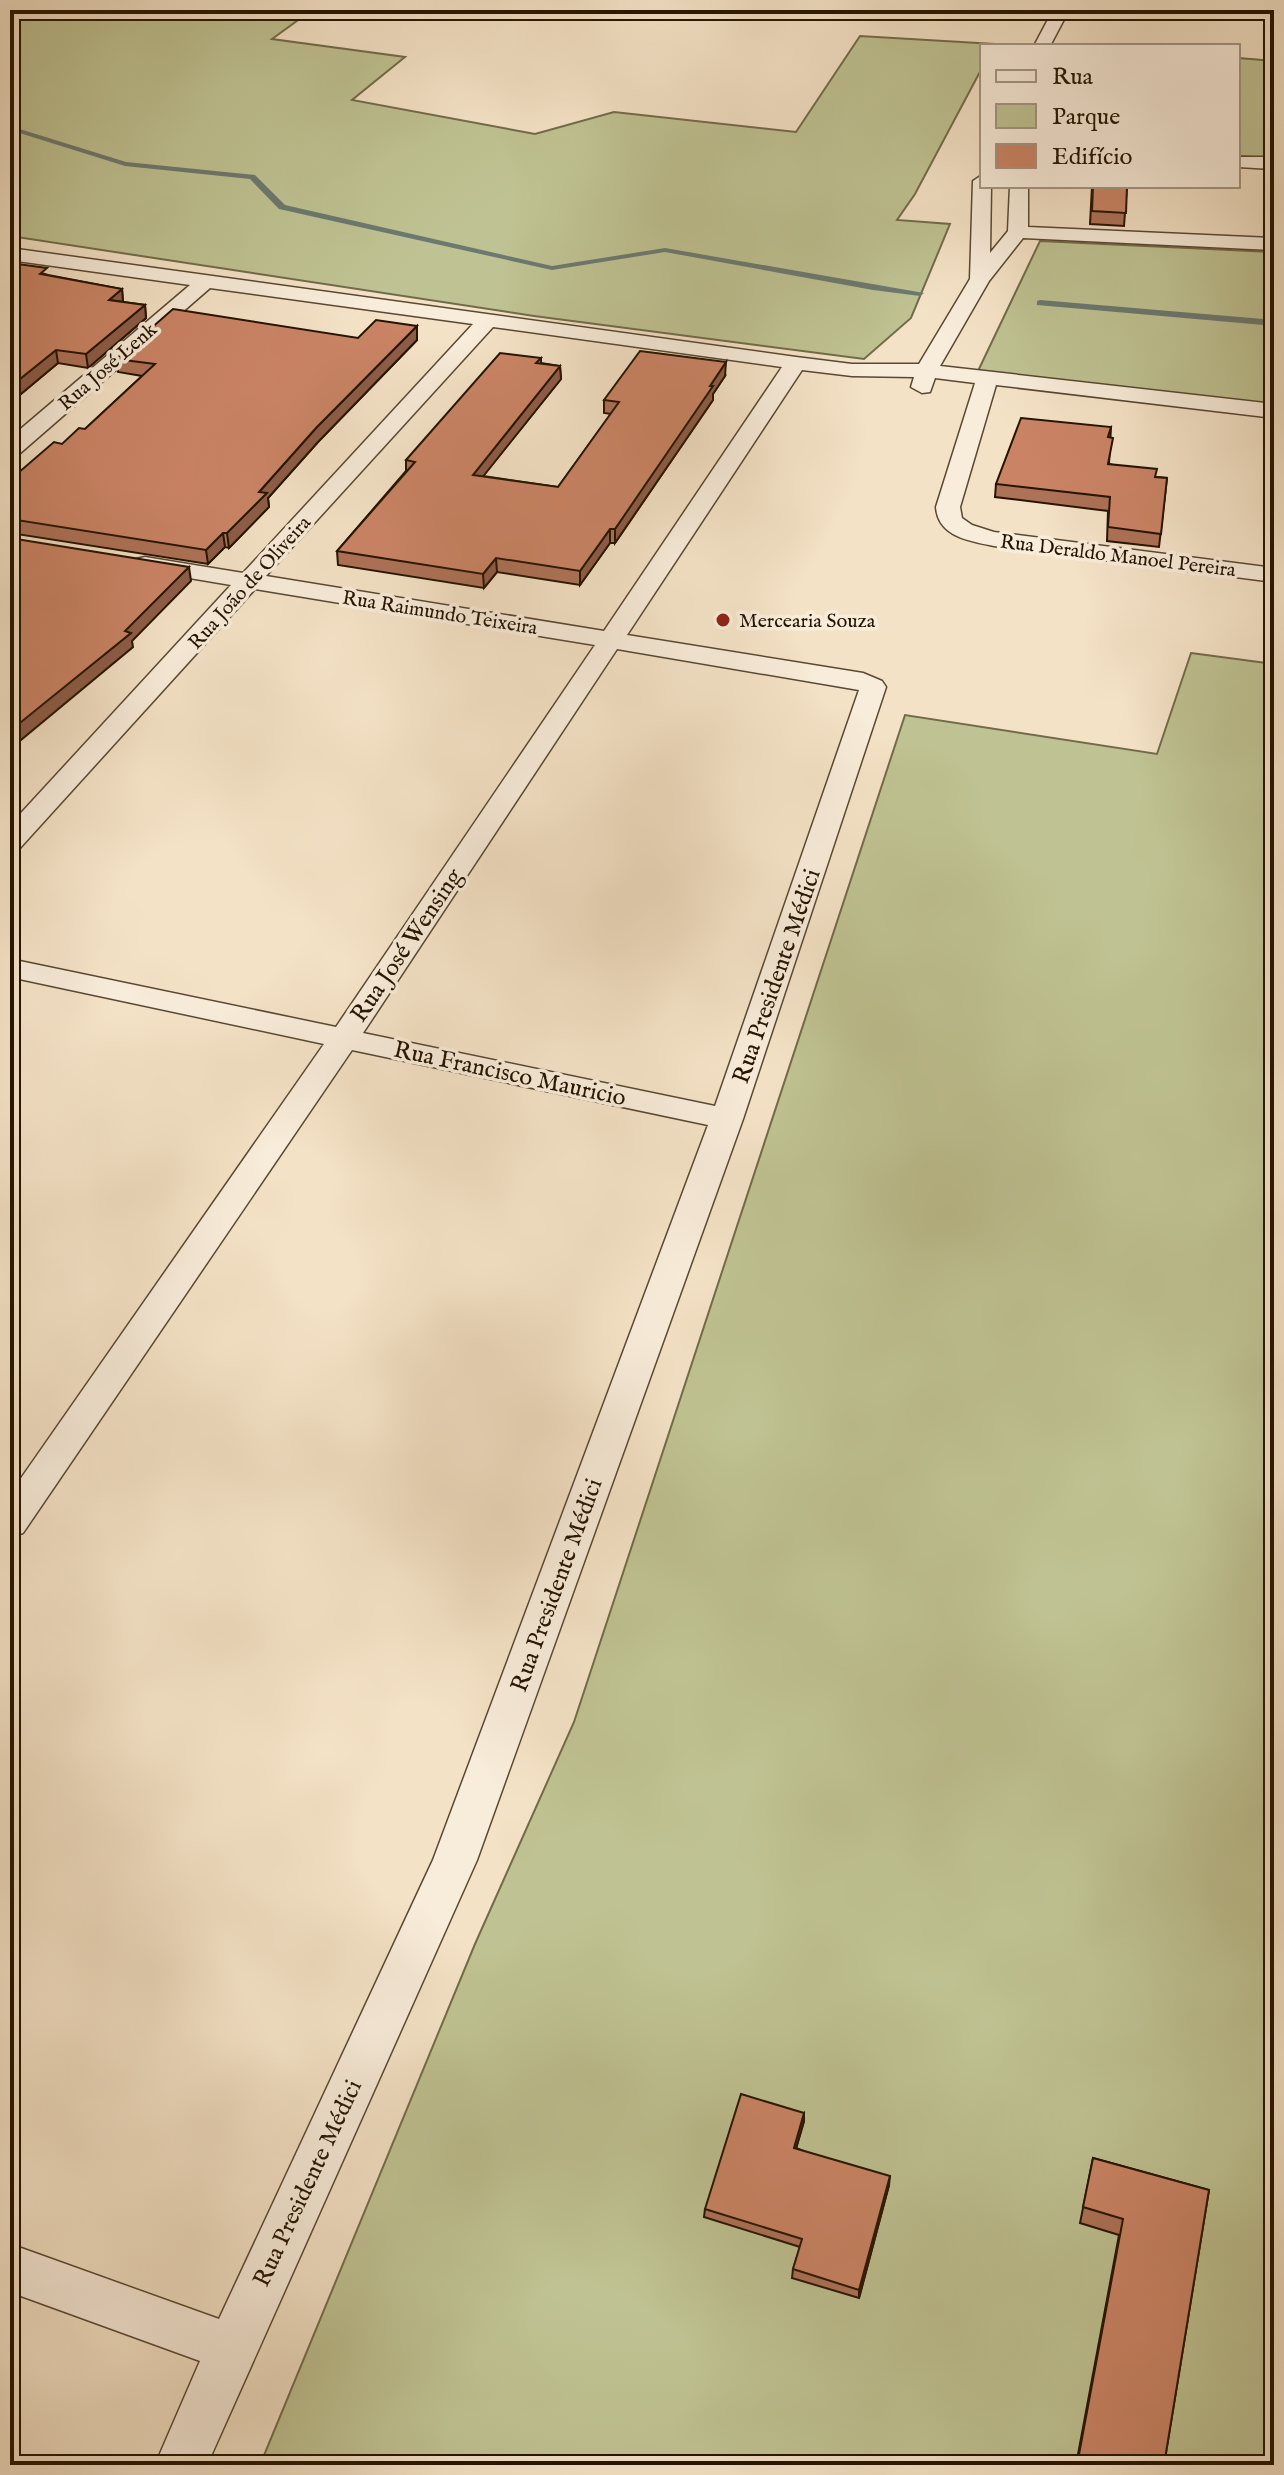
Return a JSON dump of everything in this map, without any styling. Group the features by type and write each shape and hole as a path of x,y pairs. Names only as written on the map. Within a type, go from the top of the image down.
{"street":[{"path":"1043,44 1061,10"},
{"path":"1240,162 1274,163"},
{"path":"980,279 982,188"},
{"path":"924,379 980,279 1018,232 1019,188"},
{"path":"1018,232 1274,244"},
{"path":"10,254 1274,427"},
{"name":"Rua José Lenk","path":"10,450 205,282"},
{"name":"Rua João de Oliveira","path":"10,842 487,321"},
{"name":"Rua José Wensing","path":"10,1523 344,1038 796,363"},
{"path":"984,386 1274,411"},
{"name":"Rua Deraldo Manoel Pereira","path":"984,386 947,514 962,530 994,539 1274,575"},
{"name":"Rua Raimundo Teixeira","path":"118,559 870,684"},
{"name":"Rua Presidente Médici","path":"181,2465 231,2348 455,1860 727,1119 873,687 870,684"},
{"name":"Rua Francisco Mauricio","path":"10,968 727,1119"},
{"path":"10,2268 231,2348"}],"green space":[{"path":"10,10 312,10 272,39 405,57 352,100 535,134 614,112 796,132 860,36 995,44 980,44 980,72 915,194 897,220 950,224 911,318 864,359 534,316 10,236"},
{"path":"1240,58 1274,61 1274,158 1240,156"},
{"path":"1040,241 1274,252 1274,405 978,371"},
{"path":"1191,653 1274,664 1274,2465 260,2465 475,1944 574,1722 905,715 1157,754"}],"building":[{"path":"1093,188 1127,188 1126,213 1092,211"},
{"path":"10,263 47,268 40,274 122,289 109,300 145,305 86,354 56,350 10,387"},
{"path":"173,309 358,338 376,320 417,326 316,428 259,492 267,493 206,550 10,519 10,480 54,442 62,444 79,428 85,429 155,364 116,359"},
{"path":"640,351 726,362 710,386 713,386 615,529 610,529 580,571 496,558 483,574 337,551 415,462 406,460 500,353 541,358 536,363 560,366 473,475 558,487 619,402 604,400"},
{"path":"1021,418 1111,427 1108,437 1113,438 1108,464 1157,469 1155,477 1167,478 1161,534 1108,527 1110,497 996,484"},
{"path":"10,538 189,567 125,631 131,633 10,731"},
{"path":"741,2094 804,2113 794,2148 890,2176 859,2290 793,2269 802,2239 705,2209"},
{"path":"1093,2158 1209,2190 1164,2465 1077,2465 1123,2219 1083,2207"}],"waterway":[{"path":"10,128 125,164 252,177 282,207 552,268 665,250 873,288 920,293"},
{"path":"1040,303 1274,323"}],"place":[{"name":"Mercearia Souza","path":"723,620"}]}
